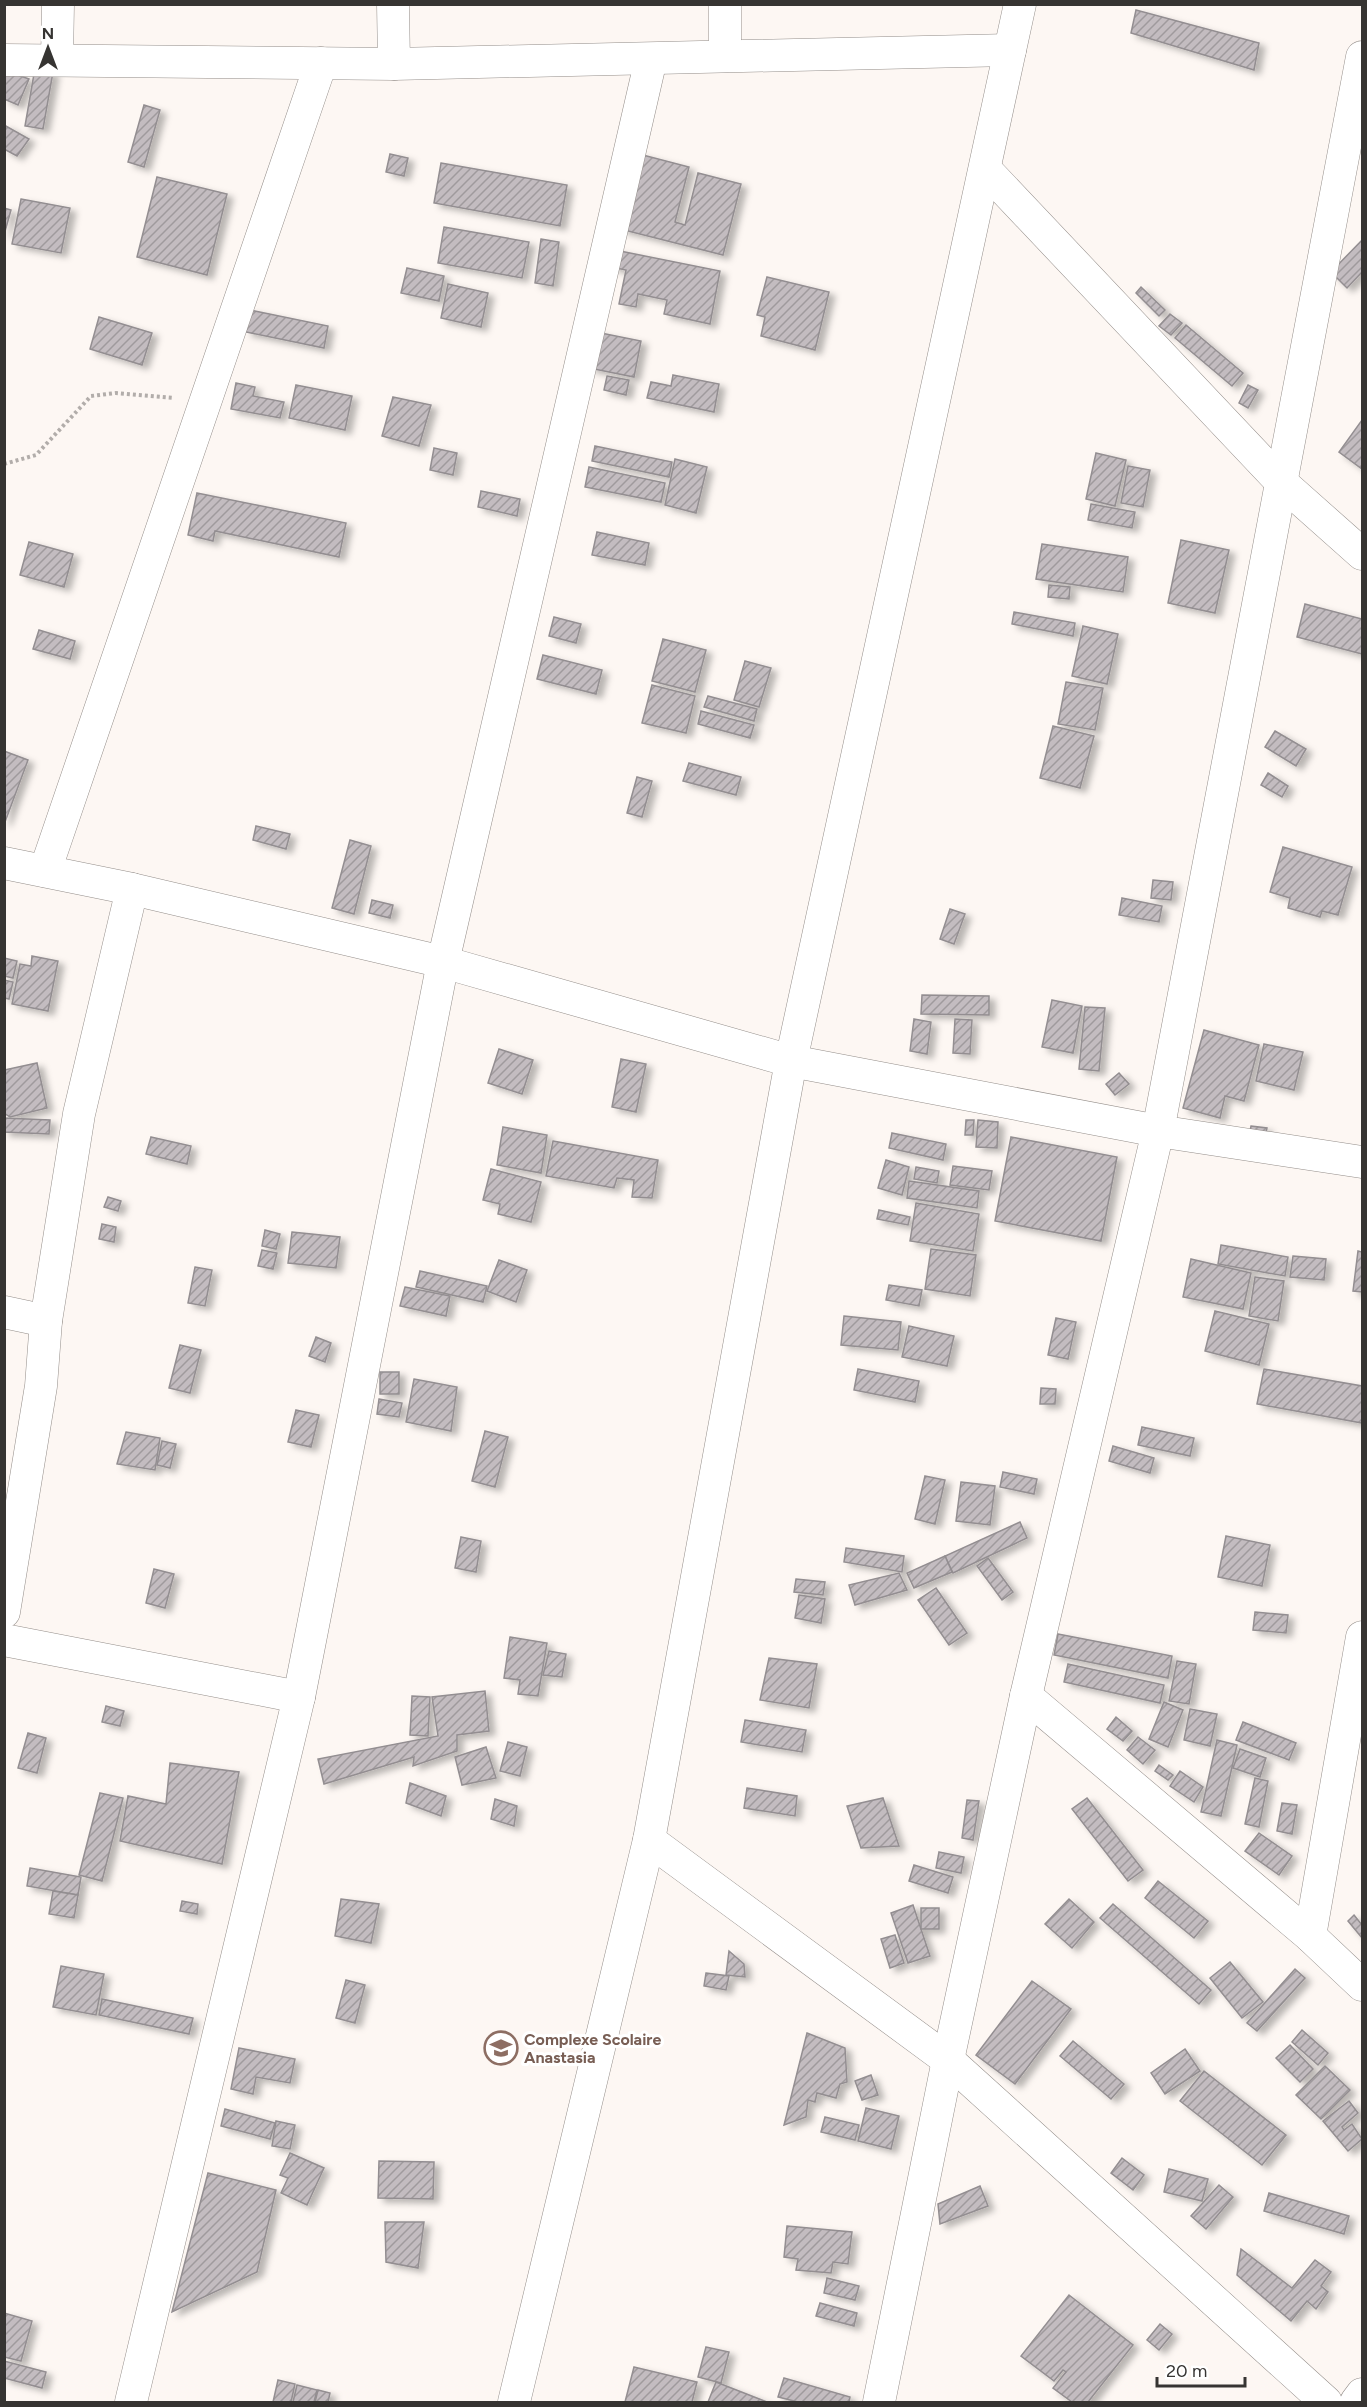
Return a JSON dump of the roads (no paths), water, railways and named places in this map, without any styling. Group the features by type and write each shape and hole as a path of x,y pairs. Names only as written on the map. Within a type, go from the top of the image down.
{"street":[{"path":"57,60 58,4"},
{"path":"393,4 394,64"},
{"path":"725,4 725,56"},
{"path":"514,2403 649,1840 791,1061 1020,4"},
{"path":"4,60 394,64 1010,50"},
{"path":"131,2403 299,1697 443,962 651,59"},
{"path":"45,870 321,63"},
{"path":"879,2403 948,2060 1026,1696 1158,1131 1361,72"},
{"path":"985,169 1281,482 1362,554"},
{"path":"4,863 132,889 443,962 791,1061 1158,1131 1362,1162"},
{"path":"4,1612 41,1386 46,1321 79,1114 132,889"},
{"path":"4,1312 46,1321"},
{"path":"1310,1936 1362,1637"},
{"path":"4,1640 299,1697"},
{"path":"1026,1696 1310,1936 1362,1985"},
{"path":"649,1840 948,2060 1326,2403"},
{"path":"1356,2403 1362,2394"}],"place":[{"name":"Complexe Scolaire Anastasia","path":"501,2048"}]}
